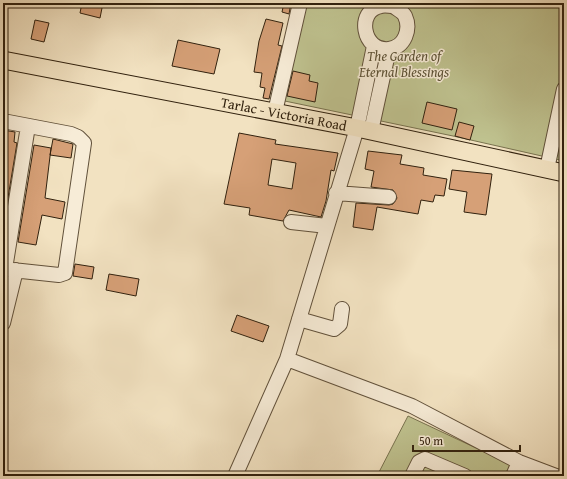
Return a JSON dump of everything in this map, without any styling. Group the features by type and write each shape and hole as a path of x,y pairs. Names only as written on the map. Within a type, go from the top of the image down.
{"main road":[{"name":"Tarlac - Victoria Road","path":"3,60 364,129 564,173"}],"street":[{"path":"275,112 300,3"},
{"path":"394,4 405,14 409,29 403,42 389,49 374,46 366,36 364,24 371,11 380,6 394,4"},
{"path":"364,129 374,46"},
{"path":"235,476 287,360 336,193 364,129 389,49"},
{"path":"547,169 564,89"},
{"path":"3,121 71,134 78,137 84,143 65,273 59,275 8,269"},
{"path":"3,323 8,269 28,126"},
{"path":"336,193 389,197"},
{"path":"291,222 327,226"},
{"path":"299,319 334,329 340,324 342,309"},
{"path":"287,360 412,406 525,468 556,476"},
{"path":"412,476 419,462 425,459 465,476"},
{"path":"513,476 525,468"}],"green space":[{"name":"The Garden of Eternal Blessings","path":"304,3 564,3 564,161 280,100"},
{"path":"408,416 527,472 537,476 377,476"}],"building":[{"path":"82,3 103,3 100,18 80,13"},
{"path":"284,3 291,3 289,14 282,12"},
{"path":"266,19 283,23 278,45 282,46 269,99 263,98 265,88 260,87 262,73 254,72 259,41"},
{"path":"35,20 49,23 44,42 31,39"},
{"path":"178,40 220,49 214,74 172,66"},
{"path":"293,71 310,75 309,81 318,83 315,102 287,96"},
{"path":"427,102 457,109 452,130 422,123"},
{"path":"459,122 474,126 470,140 455,136"},
{"path":"3,130 15,132 14,142 17,143 3,228"},
{"path":"239,133 276,140 275,144 338,153 334,171 331,170 326,201 321,217 289,210 283,221 249,215 250,208 224,204","holes":["272,159 296,163 292,189 268,185"]},
{"path":"53,139 73,144 71,158 50,155"},
{"path":"34,145 51,148 45,198 65,202 62,219 42,215 36,245 18,242"},
{"path":"368,151 402,155 400,164 424,168 423,175 447,179 444,196 435,195 433,202 421,200 418,214 377,207 373,230 353,227 356,203 389,205 393,204 397,198 393,190 371,187 374,171 365,169"},
{"path":"452,170 492,174 486,215 464,212 467,192 449,189"},
{"path":"75,264 94,267 92,279 73,276"},
{"path":"109,274 139,279 136,296 106,290"},
{"path":"237,315 269,326 263,342 231,331"}]}
